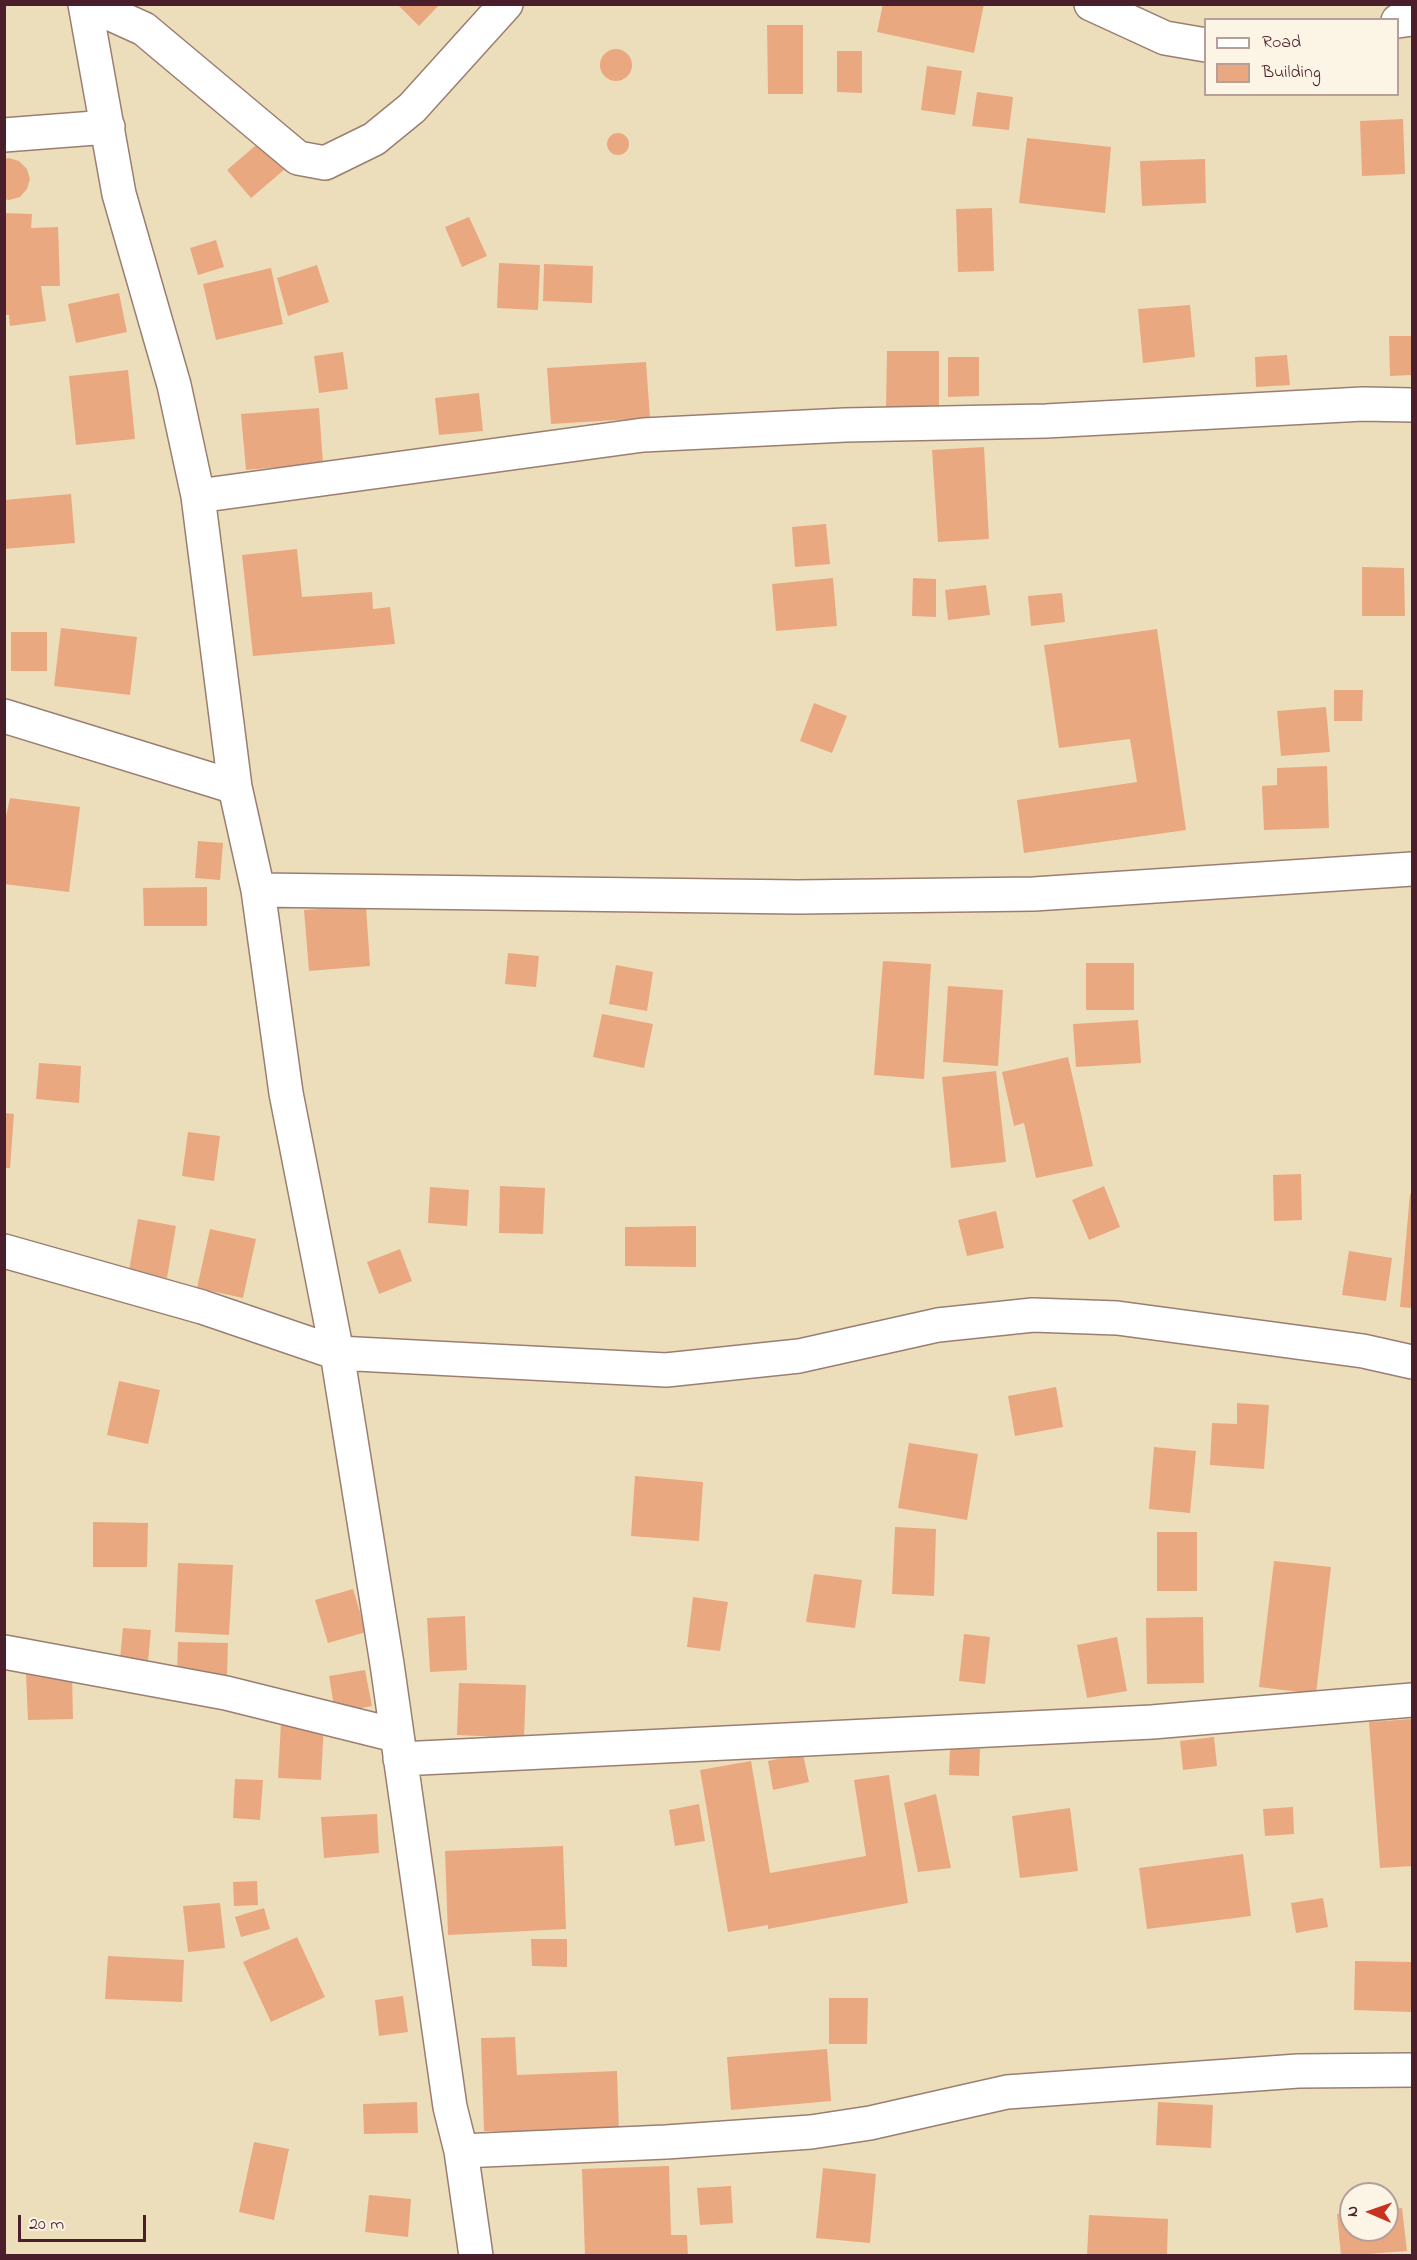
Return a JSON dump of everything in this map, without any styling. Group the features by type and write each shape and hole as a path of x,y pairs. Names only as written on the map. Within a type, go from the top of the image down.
{"street":[{"path":"87,4 144,29 298,158 324,163 374,139 412,108 506,4"},
{"path":"87,4 119,194 174,385 198,496 236,787 258,890 286,1093 338,1353 387,1664 450,2107 461,2151 476,2256"},
{"path":"1091,4 1165,38 1204,45"},
{"path":"4,135 108,128"},
{"path":"198,496 643,435 845,425 1046,421 1364,404 1413,405"},
{"path":"4,716 236,787"},
{"path":"258,890 798,897 1034,894 1413,869"},
{"path":"4,1251 202,1307 338,1353 666,1370 800,1356 938,1325 1033,1316 1117,1318 1352,1350 1413,1362"},
{"path":"4,1652 226,1693 397,1747 1152,1722 1413,1700"},
{"path":"461,2151 654,2143 811,2132 870,2123 1007,2092 1298,2071 1413,2070"}],"building":[{"path":"397,4 440,4 419,26"},
{"path":"883,4 984,4 974,53 877,32"},
{"path":"767,25 803,25 803,94 768,94"},
{"path":"616,49 627,54 632,65 627,76 616,81 605,76 600,65 605,54"},
{"path":"837,51 862,51 862,93 837,92"},
{"path":"927,66 962,71 955,115 921,110"},
{"path":"977,92 1013,97 1009,130 972,126"},
{"path":"1403,119 1405,174 1362,176 1360,121"},
{"path":"618,133 626,136 629,144 626,152 618,155 610,152 607,144 610,136"},
{"path":"1027,138 1111,147 1105,213 1019,203"},
{"path":"261,141 285,169 251,198 227,170"},
{"path":"4,159 19,161 27,169 30,179 27,189 20,197 9,200 4,199"},
{"path":"1205,159 1206,203 1142,206 1140,161"},
{"path":"992,208 994,271 958,272 956,209"},
{"path":"4,213 32,214 31,228 58,227 60,286 41,286 46,321 10,326 9,315 4,315"},
{"path":"469,217 487,256 462,267 445,227"},
{"path":"216,240 224,267 198,275 190,248"},
{"path":"499,263 540,265 538,310 497,308"},
{"path":"544,264 593,266 592,303 543,301"},
{"path":"317,265 329,302 288,316 277,278"},
{"path":"271,268 283,324 216,340 203,284"},
{"path":"119,293 127,332 76,343 68,304"},
{"path":"1190,305 1195,357 1143,363 1138,309"},
{"path":"1389,336 1412,336 1412,375 1390,376"},
{"path":"887,351 939,351 939,408 886,408"},
{"path":"343,352 348,389 319,393 314,356"},
{"path":"1287,355 1290,385 1256,387 1255,357"},
{"path":"948,357 979,357 979,396 948,397"},
{"path":"646,362 650,418 551,424 547,368"},
{"path":"128,370 135,439 76,445 69,376"},
{"path":"479,393 483,431 439,435 435,398"},
{"path":"319,408 323,463 246,470 241,414"},
{"path":"984,447 989,539 938,542 932,450"},
{"path":"71,494 75,543 4,549 4,500"},
{"path":"826,524 830,564 795,567 792,527"},
{"path":"297,549 302,597 372,592 373,609 390,607 395,644 253,656 242,555"},
{"path":"1362,567 1404,568 1405,616 1362,616"},
{"path":"833,578 837,626 776,631 772,584"},
{"path":"913,578 936,579 936,617 912,616"},
{"path":"986,585 990,615 948,620 945,590"},
{"path":"1062,593 1065,622 1031,626 1028,596"},
{"path":"61,628 137,637 130,695 54,686"},
{"path":"1157,629 1186,830 1024,853 1017,800 1137,782 1130,739 1059,748 1044,645"},
{"path":"11,632 47,632 47,671 11,671"},
{"path":"1334,690 1363,690 1362,721 1334,721"},
{"path":"814,703 847,716 832,753 800,741"},
{"path":"1326,707 1330,752 1281,756 1277,711"},
{"path":"1327,766 1329,828 1264,830 1262,786 1277,785 1277,768"},
{"path":"10,798 80,807 69,892 4,884 4,825"},
{"path":"198,841 223,843 220,880 195,878"},
{"path":"207,887 207,926 144,926 143,888"},
{"path":"366,906 370,966 309,971 304,910"},
{"path":"508,953 539,956 536,987 505,984"},
{"path":"883,961 931,964 924,1079 874,1075"},
{"path":"1086,963 1134,963 1134,1010 1086,1010"},
{"path":"616,965 653,972 647,1011 609,1004"},
{"path":"948,986 1003,990 998,1066 943,1062"},
{"path":"602,1014 653,1024 644,1068 593,1057"},
{"path":"1138,1020 1141,1063 1076,1067 1073,1024"},
{"path":"1068,1057 1093,1166 1036,1178 1024,1123 1014,1126 1002,1072"},
{"path":"39,1063 81,1066 79,1103 36,1099"},
{"path":"996,1071 1006,1162 951,1168 942,1077"},
{"path":"4,1113 14,1114 10,1168 4,1168"},
{"path":"188,1132 220,1136 214,1181 182,1176"},
{"path":"1301,1174 1302,1220 1274,1221 1273,1175"},
{"path":"500,1186 545,1188 543,1234 499,1233"},
{"path":"1104,1186 1120,1227 1089,1240 1072,1200"},
{"path":"430,1187 469,1190 467,1226 428,1223"},
{"path":"1410,1194 1412,1194 1412,1308 1400,1307"},
{"path":"996,1211 1004,1248 967,1256 958,1220"},
{"path":"138,1219 176,1226 167,1278 129,1271"},
{"path":"696,1226 696,1267 625,1266 625,1227"},
{"path":"210,1229 256,1239 243,1298 197,1288"},
{"path":"400,1249 412,1281 379,1294 367,1262"},
{"path":"1349,1251 1392,1258 1386,1301 1342,1295"},
{"path":"119,1381 160,1390 148,1444 107,1435"},
{"path":"1056,1387 1063,1427 1015,1436 1008,1396"},
{"path":"1237,1403 1269,1405 1264,1469 1210,1465 1212,1423 1237,1424"},
{"path":"909,1443 978,1454 967,1520 898,1508"},
{"path":"1154,1447 1196,1451 1190,1513 1149,1509"},
{"path":"635,1476 703,1482 699,1541 631,1536"},
{"path":"93,1522 148,1523 147,1567 93,1567"},
{"path":"895,1527 936,1529 934,1596 892,1594"},
{"path":"1157,1532 1197,1532 1197,1591 1157,1591"},
{"path":"1274,1561 1331,1567 1316,1694 1259,1687"},
{"path":"178,1563 233,1565 229,1635 175,1632"},
{"path":"814,1574 862,1580 855,1628 806,1622"},
{"path":"353,1589 366,1632 328,1643 315,1600"},
{"path":"693,1597 728,1602 720,1651 687,1647"},
{"path":"465,1616 467,1670 430,1672 427,1618"},
{"path":"1203,1617 1204,1683 1147,1684 1146,1618"},
{"path":"123,1628 151,1630 148,1661 120,1659"},
{"path":"964,1634 990,1637 985,1684 959,1681"},
{"path":"1117,1637 1127,1691 1087,1698 1077,1645"},
{"path":"178,1642 228,1643 227,1677 177,1675"},
{"path":"365,1670 372,1706 335,1713 329,1676"},
{"path":"72,1672 73,1719 28,1720 26,1674"},
{"path":"459,1683 526,1685 524,1738 457,1735"},
{"path":"1412,1719 1412,1866 1380,1868 1369,1722"},
{"path":"281,1722 324,1724 321,1780 278,1778"},
{"path":"1214,1737 1217,1766 1183,1770 1180,1741"},
{"path":"950,1748 980,1749 979,1776 949,1775"},
{"path":"803,1754 809,1782 773,1790 768,1761"},
{"path":"751,1761 770,1873 866,1856 854,1780 889,1775 908,1903 768,1929 768,1925 728,1932 700,1770"},
{"path":"235,1779 263,1780 260,1820 233,1818"},
{"path":"936,1794 951,1868 918,1872 904,1803"},
{"path":"699,1804 705,1841 675,1846 669,1810"},
{"path":"1293,1807 1294,1834 1265,1836 1263,1809"},
{"path":"1070,1808 1078,1871 1020,1878 1012,1816"},
{"path":"377,1814 379,1853 324,1858 321,1817"},
{"path":"563,1846 566,1929 448,1935 445,1851"},
{"path":"1243,1854 1251,1916 1147,1929 1139,1868"},
{"path":"257,1881 258,1905 234,1906 233,1882"},
{"path":"1323,1898 1328,1927 1296,1933 1291,1903"},
{"path":"220,1903 225,1948 188,1952 183,1906"},
{"path":"264,1908 270,1929 241,1937 235,1917"},
{"path":"297,1937 325,1997 271,2022 243,1962"},
{"path":"531,1939 567,1939 567,1967 532,1966"},
{"path":"108,1956 184,1960 182,2002 105,1999"},
{"path":"1355,1961 1412,1962 1412,2012 1354,2010"},
{"path":"403,1996 408,2032 379,2036 375,2000"},
{"path":"829,1998 868,1998 867,2044 829,2044"},
{"path":"515,2037 517,2075 617,2071 619,2132 503,2136 503,2131 484,2131 481,2038"},
{"path":"827,2049 831,2101 731,2110 727,2057"},
{"path":"417,2102 418,2133 364,2134 363,2104"},
{"path":"1158,2102 1213,2105 1211,2148 1156,2145"},
{"path":"254,2142 289,2149 274,2220 239,2212"},
{"path":"669,2166 671,2235 687,2235 688,2256 585,2256 582,2169"},
{"path":"823,2168 876,2174 870,2243 816,2238"},
{"path":"731,2186 733,2223 700,2225 697,2188"},
{"path":"369,2195 411,2199 408,2237 365,2232"},
{"path":"1399,2208 1402,2208 1407,2251 1341,2256 1340,2242 1399,2242"},
{"path":"1089,2215 1168,2219 1167,2256 1087,2256"}]}
